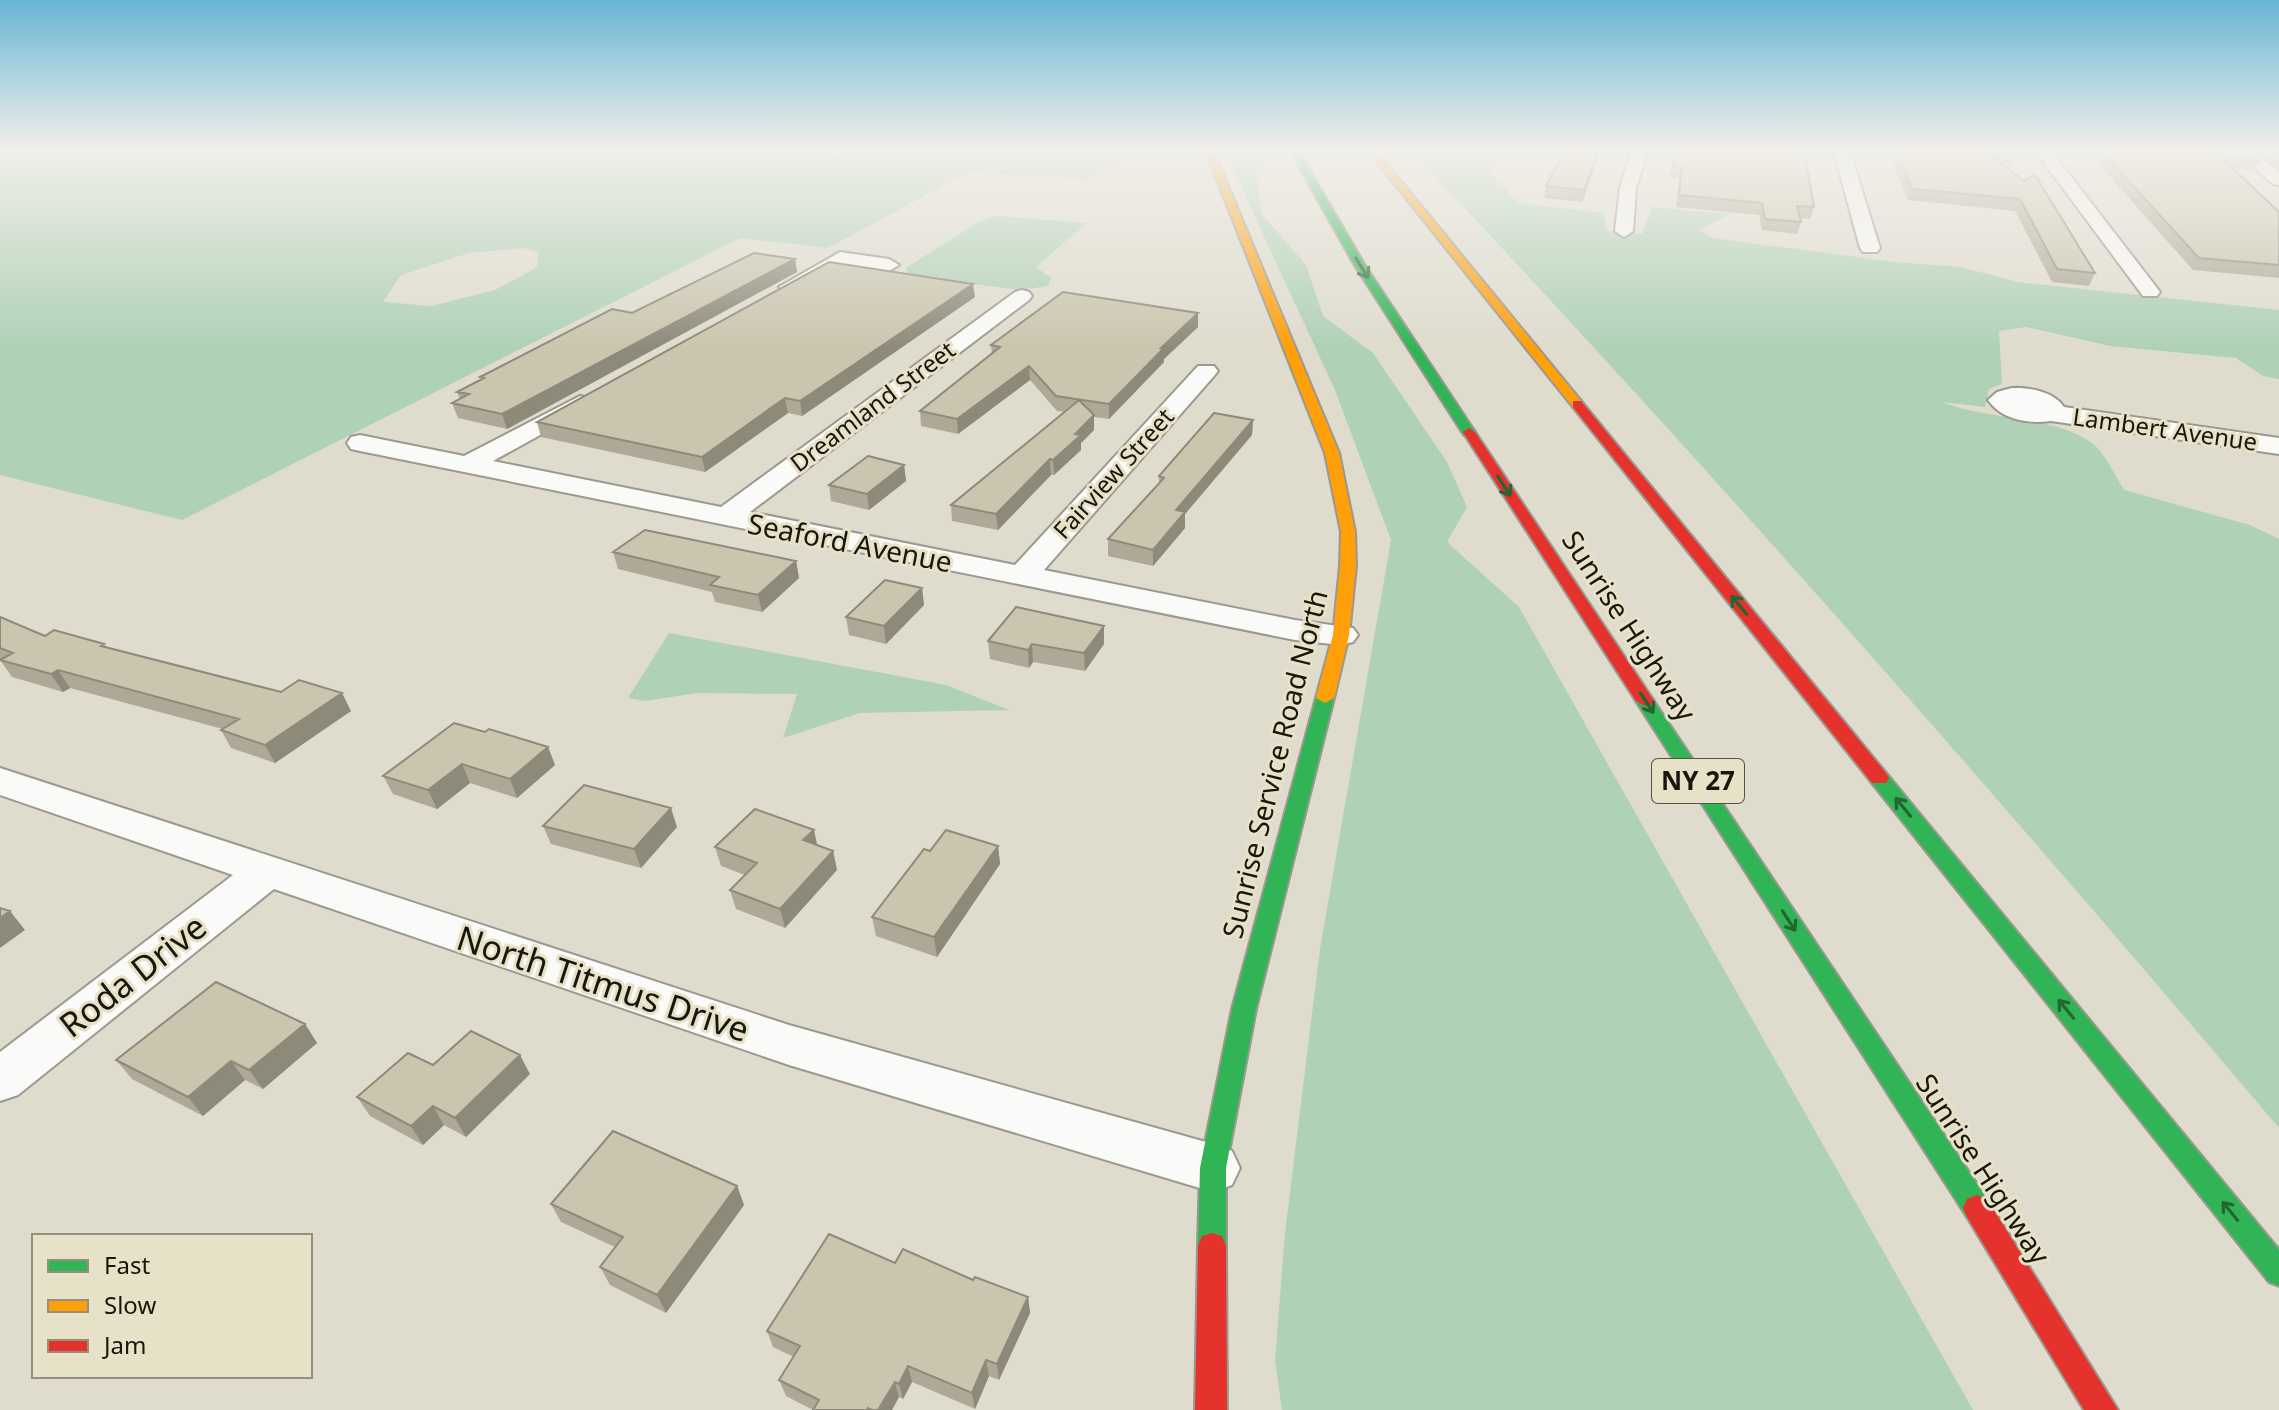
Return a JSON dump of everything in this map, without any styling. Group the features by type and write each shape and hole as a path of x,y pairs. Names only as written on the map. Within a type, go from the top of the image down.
{"main road":[{"name":"Sunrise Service Road North","path":"1211,1410 1213,1168 1244,1009 1341,635 1347,598 1348,532 1332,453 1237,218"},
{"name":"Sunrise Highway","path":"1333,218 1359,264 1961,1183 2102,1410"},
{"path":"1426,218 2279,1272"}],"street":[{"path":"1624,231 1625,218"},
{"path":"1861,218 1870,248"},
{"path":"2094,218 2150,292"},
{"path":"771,296 840,258 889,265"},
{"name":"Dreamland Street","path":"724,518 1022,296"},
{"name":"Fairview Street","path":"1021,577 1206,371"},
{"path":"469,464 604,389"},
{"name":"Lambert Avenue","path":"2051,413 2279,446"},
{"name":"Seaford Avenue","path":"360,443 1021,577 1295,630 1341,635"},
{"name":"North Titmus Drive","path":"0,781 789,1045 1213,1168"},
{"name":"Roda Drive","path":"0,1080 266,872"}],"green space":[{"path":"0,218 884,218 828,248 740,238 182,520 0,475","holes":["523,248 538,252 538,267 495,290 432,306 383,302 401,275 469,253"]},
{"path":"991,218 1020,218 1087,223 1036,267 1051,278 1048,286 1020,290 909,275 906,268 978,222"},
{"path":"1255,218 1265,218 1306,265 1323,316 1373,353 1447,462 1467,507 1447,542 1519,607 1973,1410 1282,1410 1275,1360 1285,1233 1320,949 1391,540 1335,390"},
{"path":"1474,218 1604,218 1607,231 1642,234 1648,218 1723,218 1699,230 1713,238 1894,262 1961,267 2018,282 2279,310 2279,379 2263,376 2236,358 2110,346 2026,327 1999,331 2002,384 1989,389 1985,407 1942,402 2041,423 2077,434 2102,453 2124,490 2250,525 2279,539 2279,1128 1852,634"},
{"path":"669,633 946,685 1009,710 860,713 783,738 797,694 697,693 645,701 628,698"}],"building":[{"path":"1800,218 1801,222 1765,219"},
{"path":"2030,218 2061,218 2095,273 2057,269"},
{"path":"2162,218 2279,218 2279,265 2199,258"},
{"path":"754,253 795,259 502,414 452,403 469,394 457,392 484,378 480,377 612,309 632,313"},
{"path":"829,262 973,284 800,401 785,398 702,457 537,422"},
{"path":"1063,292 1198,313 1109,404 1056,396 1029,366 957,419 920,411 1000,347 991,345"},
{"path":"1079,400 1094,415 1075,434 1081,435 1053,460 1050,459 996,514 951,505"},
{"path":"1214,413 1253,420 1176,510 1185,512 1153,550 1108,539 1164,478 1159,476"},
{"path":"868,456 904,465 867,494 829,485"},
{"path":"645,530 796,561 758,595 710,585 719,577 613,552"},
{"path":"885,580 922,588 884,626 846,617"},
{"path":"1016,607 1104,626 1084,653 1032,644 1028,650 988,641"},
{"path":"0,617 45,636 54,630 104,644 101,646 281,692 299,680 342,693 265,745 221,730 239,719 58,670 51,674 0,660 13,653 0,648"},
{"path":"454,723 485,732 489,729 548,747 510,779 462,764 428,790 383,776"},
{"path":"584,785 671,808 634,849 543,826"},
{"path":"755,809 814,830 803,840 833,851 780,909 730,890 757,863 715,847"},
{"path":"946,830 998,846 934,937 872,917 924,849 930,851"},
{"path":"0,908 10,911 0,918"},
{"path":"216,982 305,1024 249,1070 231,1061 188,1097 116,1060"},
{"path":"471,1031 520,1055 455,1118 433,1106 411,1126 357,1097 408,1053 433,1065"},
{"path":"613,1131 737,1186 657,1295 600,1267 623,1237 551,1204"},
{"path":"829,1234 895,1263 903,1249 973,1280 975,1277 1028,1297 997,1364 986,1360 972,1393 908,1366 899,1384 895,1382 878,1410 813,1410 819,1400 779,1380 800,1346 767,1331"}],"traffic: fast":[{"path":"1333,218 1359,264 1469,432"},
{"path":"1212,1246 1213,1168 1244,1009 1325,698"},
{"path":"1645,701 1977,1208"},
{"path":"1879,778 2279,1272"}],"traffic: slow":[{"path":"1237,218 1332,453 1348,532 1341,635 1325,698"},
{"path":"1426,218 1577,404"}],"traffic: jam":[{"path":"1577,404 1879,778"},
{"path":"1469,432 1645,701"},
{"path":"1977,1208 2102,1410"},
{"path":"1211,1410 1212,1246"}]}
